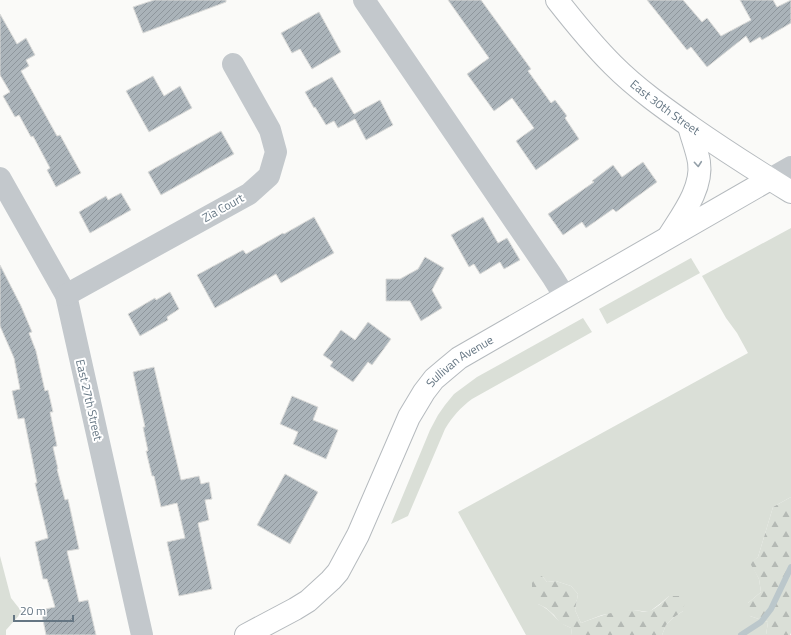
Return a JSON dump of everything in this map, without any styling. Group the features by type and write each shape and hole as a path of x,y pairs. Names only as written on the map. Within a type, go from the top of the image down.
{"main road":[{"name":"East 30th Street","path":"557,0 591,42 614,66 668,112 733,156 791,192"},
{"path":"669,237 694,194 698,178 699,163 689,126"},
{"name":"Sullivan Avenue","path":"246,635 308,601 338,572 358,535 409,417 424,392 434,379 459,358 770,179"}],"street":[{"path":"364,0 565,297"},
{"name":"Zia Court","path":"66,295 249,194 269,176 276,152 270,130 233,64"},
{"path":"770,179 791,167"},
{"name":"East 27th Street","path":"0,178 66,295 142,635"}],"green space":[{"path":"791,228 791,497 773,507 758,557 751,563 759,579 761,592 748,603 750,616 768,622 766,635 662,635 666,625 683,611 679,596 669,596 649,612 634,610 602,615 581,623 575,610 578,594 571,586 556,581 547,582 543,577 538,604 547,609 562,623 571,628 572,635 526,635 458,512 748,353 702,276"},
{"path":"691,258 700,273 607,324 599,309"},
{"path":"583,318 592,332 472,399 457,412 445,429 408,516 391,524 430,430 438,415 454,394 477,377"},
{"path":"791,497 791,633 790,635 766,635 768,622 750,616 743,610 748,603 761,592 759,579 750,563 758,557 773,507"},
{"path":"0,556 11,598 22,612 6,630 6,635 0,635"},
{"path":"537,574 543,577 547,582 556,581 571,586 578,594 575,610 581,623 606,614 620,611 633,610 647,612 657,607 669,596 679,596 685,601 683,611 666,625 662,635 572,635 571,628 560,623 554,615 532,598 532,583"}],"building":[{"path":"154,0 226,0 226,2 143,33 133,7"},
{"path":"448,0 481,0 531,69 528,71 551,103 555,100 567,116 565,118 579,139 536,170 516,141 534,128 512,98 494,111 467,74 489,58"},
{"path":"647,0 683,0 702,22 707,18 721,36 751,20 740,0 773,0 777,7 791,0 791,23 762,40 760,37 750,43 746,36 707,67 691,47 687,50"},
{"path":"319,12 341,52 312,69 300,49 292,53 281,33"},
{"path":"0,14 17,44 26,38 35,55 26,60 29,66 21,71 57,136 60,135 81,173 56,187 47,170 50,168 33,136 31,137 19,115 15,117 3,96 10,92 0,75"},
{"path":"153,76 164,96 180,86 192,108 149,132 126,91"},
{"path":"332,77 354,114 380,100 393,125 366,140 355,119 338,128 334,121 326,125 305,92"},
{"path":"221,131 234,154 161,195 148,172"},
{"path":"643,162 657,182 616,212 613,209 586,228 582,222 563,235 548,214 594,182 592,181 613,165 622,177"},
{"path":"121,193 131,210 90,233 79,212 106,196 108,200"},
{"path":"314,217 334,253 281,283 276,274 215,308 197,275 243,250 246,254"},
{"path":"483,217 498,243 507,238 520,260 504,269 500,262 480,274 474,264 469,267 451,235"},
{"path":"425,257 444,268 432,290 442,308 421,321 410,301 386,301 386,279 400,279 418,269"},
{"path":"0,265 21,306 32,332 29,333 36,351 45,391 48,390 53,412 50,412 57,446 53,447 57,469 65,500 68,499 79,549 67,551 79,602 88,600 96,635 46,635 41,610 55,607 47,579 43,579 35,542 48,538 35,483 37,483 24,418 18,419 12,391 20,389 14,358 0,326"},
{"path":"170,292 179,309 167,317 168,320 140,336 128,314 155,298 156,300"},
{"path":"368,322 391,339 372,365 368,362 353,382 330,366 333,362 323,355 341,330 355,340"},
{"path":"154,367 181,480 199,476 201,484 209,482 212,499 205,500 209,520 198,523 212,589 179,596 167,542 185,538 177,503 161,507 154,476 152,476 146,451 148,451 143,427 145,427 133,372"},
{"path":"292,396 318,407 313,420 338,430 326,459 293,444 298,432 280,424"},
{"path":"285,474 318,492 290,544 257,525"}],"waterway":[{"path":"741,635 761,622 771,609 791,567"}]}
